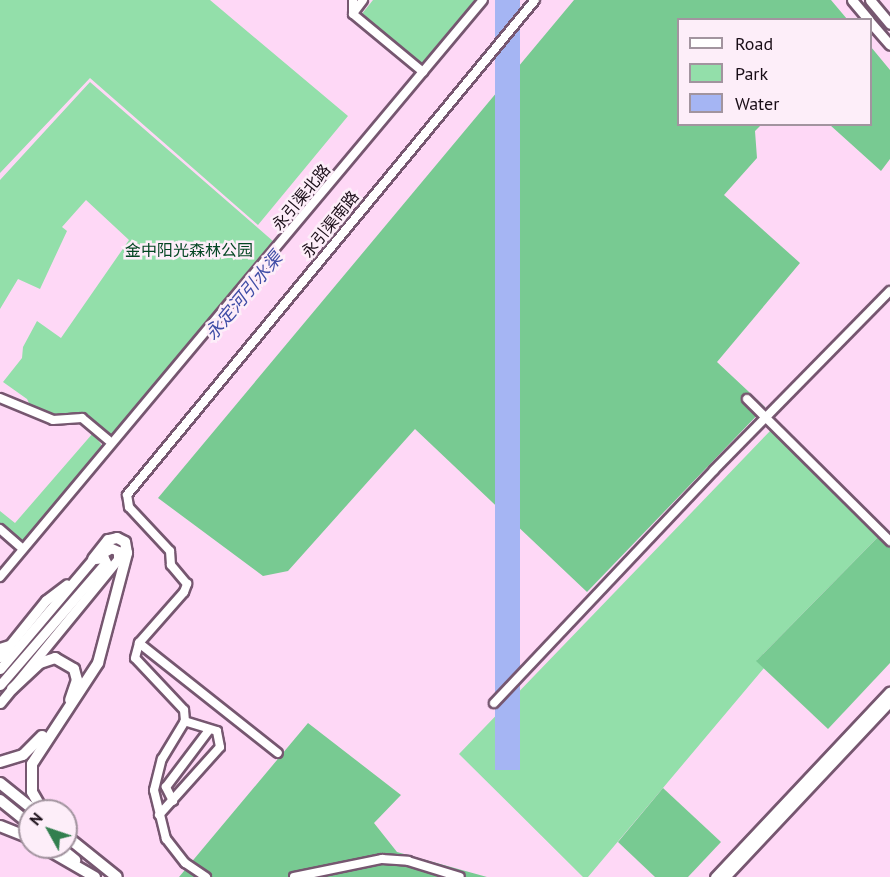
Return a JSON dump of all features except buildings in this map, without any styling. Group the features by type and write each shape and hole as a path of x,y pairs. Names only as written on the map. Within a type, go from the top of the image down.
{"highway":[{"path":"36,799 32,792 32,764 98,663 127,553 125,542 117,538 108,540 93,559"},
{"path":"0,762 23,755 35,744 75,692 78,680 74,669 55,658 40,663 12,689"},
{"path":"0,783 20,799"},
{"path":"0,800 18,814"},
{"path":"0,826 18,833"},
{"path":"78,844 117,877"},
{"path":"64,859 96,877"},
{"path":"74,859 96,877"}],"main road":[{"path":"852,0 867,18"},
{"path":"870,0 890,24"},
{"path":"872,23 890,45"},
{"path":"0,669 93,559 111,548 118,551 118,560 0,703"},
{"path":"0,685 106,562 104,558 93,559"},
{"path":"0,657 5,647 46,600 77,578"},
{"path":"715,877 890,691"},
{"path":"725,877 890,701"}],"street":[{"path":"353,14 354,0"},
{"path":"353,14 363,0"},
{"name":"永引渠北路","path":"0,578 483,0"},
{"name":"永引渠南路","path":"139,643 187,587 171,565 170,551 129,507 127,495 535,0"},
{"path":"353,14 423,72"},
{"path":"494,703 766,417 890,291"},
{"path":"0,398 53,420 82,418 108,440"},
{"path":"747,399 890,541"},
{"path":"0,529 23,549"},
{"path":"206,877 184,863 166,839 159,815 156,773 185,721 177,699 135,658 139,643 278,753"},
{"path":"159,815 220,747 220,733 185,721"},
{"path":"173,801 166,787 209,730"},
{"path":"294,877 382,859 408,861 460,877"}],"green space":[{"path":"0,0 210,0 348,116 258,225 90,78 0,173"},
{"path":"373,0 475,0 421,64 361,15"},
{"path":"574,0 831,0 846,18 677,18 677,126 760,126 755,131 757,158 724,195 800,263 717,362 765,407 587,592 415,429 288,571 263,576 158,498"},
{"path":"872,48 890,70 890,159 881,171 831,126 872,126"},
{"name":"金中阳光森林公园","path":"90,82 274,242 110,438 80,414 55,418 33,411 27,399 3,382 22,358 23,347 37,321 61,338 129,240 86,200 62,227 67,231 40,289 18,279 0,309 0,180"},
{"path":"771,430 879,536 757,660 764,668 588,877 583,877 459,754"},
{"path":"93,433 103,447 22,542 0,523 0,511 15,523"},
{"path":"879,536 890,548 890,663 828,729 756,661"},
{"path":"308,723 401,795 374,823 397,852 487,877 179,877"},
{"path":"663,788 721,842 688,877 655,877 618,842"}],"water":[{"path":"495,0 520,0 520,770 495,770"}],"water label":[{"name":"永定河引水渠","path":"244,296"}]}
